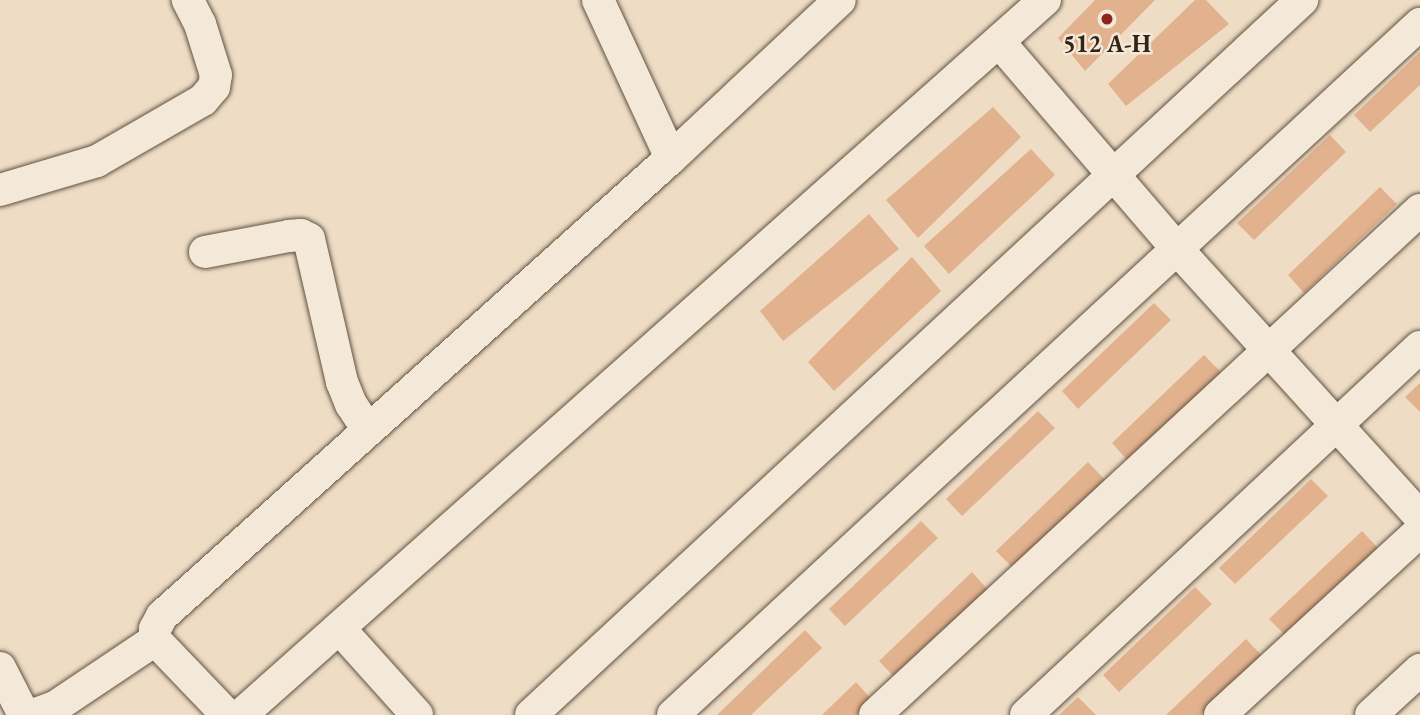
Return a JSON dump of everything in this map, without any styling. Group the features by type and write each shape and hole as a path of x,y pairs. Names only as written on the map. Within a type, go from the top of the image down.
{"street":[{"path":"0,190 97,161 203,100 214,87 216,75 200,24 188,0"},
{"path":"598,0 671,158"},
{"path":"227,715 155,640 155,629 162,616 671,158 840,0"},
{"path":"242,715 1000,43 1045,0"},
{"path":"531,715 1302,0"},
{"path":"673,715 1420,24"},
{"path":"1000,43 1178,250 1270,349 1335,427 1420,517"},
{"path":"875,715 1420,210"},
{"path":"205,252 289,236 301,235 309,239 342,382 351,404 368,430"},
{"path":"1026,715 1420,347"},
{"path":"1220,715 1420,531"},
{"path":"339,628 418,715"},
{"path":"0,668 24,714 55,707 155,640"},
{"path":"1371,715 1420,670"}],"building":[{"name":"512 A-H","path":"1095,0 1155,0 1085,71 1058,38"},
{"path":"1195,0 1206,0 1229,24 1126,106 1108,84"},
{"path":"1420,52 1420,85 1370,132 1354,115"},
{"path":"993,107 1021,137 918,238 886,200"},
{"path":"1330,135 1346,152 1254,240 1237,223"},
{"path":"1031,149 1055,175 949,274 924,246"},
{"path":"1380,187 1397,204 1304,293 1288,275"},
{"path":"869,214 899,249 783,341 760,311"},
{"path":"912,257 941,291 834,391 808,362"},
{"path":"1154,303 1171,320 1078,409 1062,391"},
{"path":"1204,355 1221,372 1128,461 1112,443"},
{"path":"1420,383 1420,412 1405,397"},
{"path":"1038,411 1055,428 962,516 946,499"},
{"path":"1088,462 1105,480 1013,568 996,551"},
{"path":"1311,479 1328,496 1235,584 1219,568"},
{"path":"921,521 938,538 845,626 829,609"},
{"path":"1362,531 1378,548 1286,636 1269,619"},
{"path":"972,572 988,590 895,678 879,661"},
{"path":"1195,587 1212,604 1119,692 1103,675"},
{"path":"805,630 822,648 751,715 717,715"},
{"path":"1246,639 1262,656 1200,715 1166,715"},
{"path":"856,682 872,700 856,715 822,715"},
{"path":"1078,697 1096,715 1059,715"}],"place":[{"name":"512 A-H","path":"1107,19"}]}
